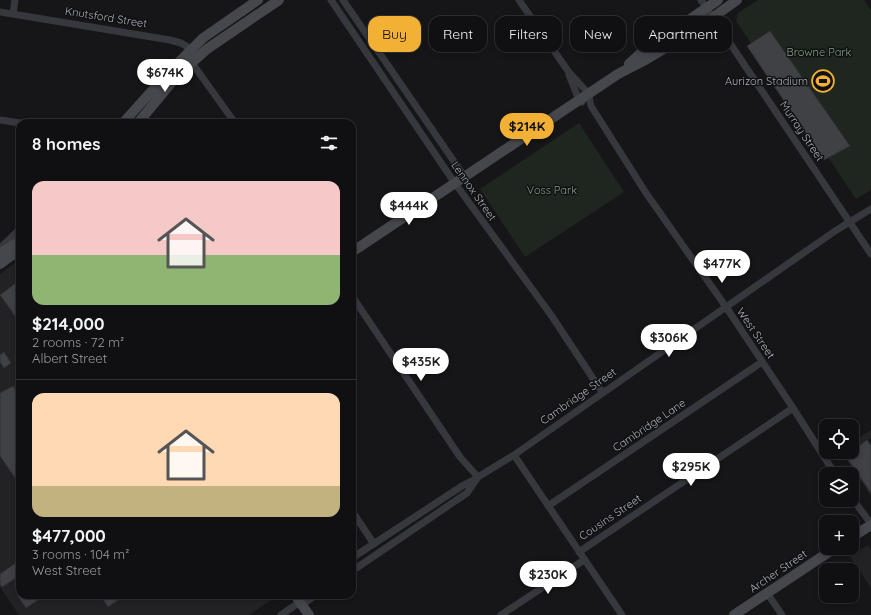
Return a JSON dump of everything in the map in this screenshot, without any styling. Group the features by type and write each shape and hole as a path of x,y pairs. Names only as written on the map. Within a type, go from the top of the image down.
{"street":[{"path":"13,14 15,0"},
{"path":"127,119 190,49 207,34 258,0"},
{"path":"141,119 176,77 207,49 279,0"},
{"name":"Lennox Street","path":"331,0 454,182 551,315 602,392"},
{"name":"Lennox Street","path":"343,0 464,176"},
{"name":"West Street","path":"519,0 568,71 588,93 591,106 646,193 726,307 831,467"},
{"path":"618,74 642,52 703,4 718,0"},
{"path":"716,16 737,0"},
{"name":"Murray Street","path":"703,4 712,16"},
{"name":"Knutsford Street","path":"0,12 170,40 181,43 190,49 207,49"},
{"name":"Murray Street","path":"732,46 871,254"},
{"path":"356,249 588,93 657,52"},
{"path":"192,63 232,119"},
{"name":"West Street","path":"568,71 579,100"},
{"path":"579,100 591,106"},
{"path":"0,120 16,122"},
{"name":"Cambridge Street","path":"356,555 462,486 514,455 602,392 849,222 871,209"},
{"path":"0,248 16,233"},
{"path":"0,253 16,244"},
{"path":"0,264 10,256 16,254"},
{"path":"356,302 460,457 477,478"},
{"name":"Cambridge Lane","path":"548,506 762,362"},
{"name":"Cousins Street","path":"579,552 793,408"},
{"path":"514,455 622,615"},
{"name":"Cambridge Street","path":"356,568 467,493 477,478"},
{"path":"859,507 871,524 859,532"},
{"path":"356,517 374,544"},
{"name":"Archer Street","path":"734,615 824,555"},
{"path":"501,615 584,560"},
{"path":"767,593 782,615"},
{"path":"281,615 298,599 309,615"}],"shaded area":[{"path":"16,262 16,599 273,599 249,615 19,615 0,587 0,274"},
{"path":"871,430 871,438 868,440 871,444 871,496 859,478 859,467 851,467 846,459 859,459 859,438"},
{"path":"868,545 871,550 871,588 859,570 859,563 854,563 850,557 853,555 859,555 859,551"}],"green space":[{"name":"Browne Park","path":"758,0 864,0 871,10 871,190 856,199 736,21 738,13"},
{"name":"Voss Park","path":"579,123 624,192 525,257 480,189"}],"building":[{"path":"770,31 850,146 824,160 747,46"},
{"path":"16,283 16,317 0,295"},
{"path":"4,352 11,363 4,368 0,362 0,355"},
{"path":"13,386 16,390 16,479 0,456 0,393"},
{"path":"867,440 871,446 871,493 859,475 859,467 853,467 848,459 859,459 859,446"},
{"path":"16,563 16,578 2,587 0,584 0,574"},
{"path":"20,599 39,599 26,608"},
{"path":"103,599 119,599 108,607"}],"place":[{"name":"Aurizon Stadium","path":"823,81"}]}
